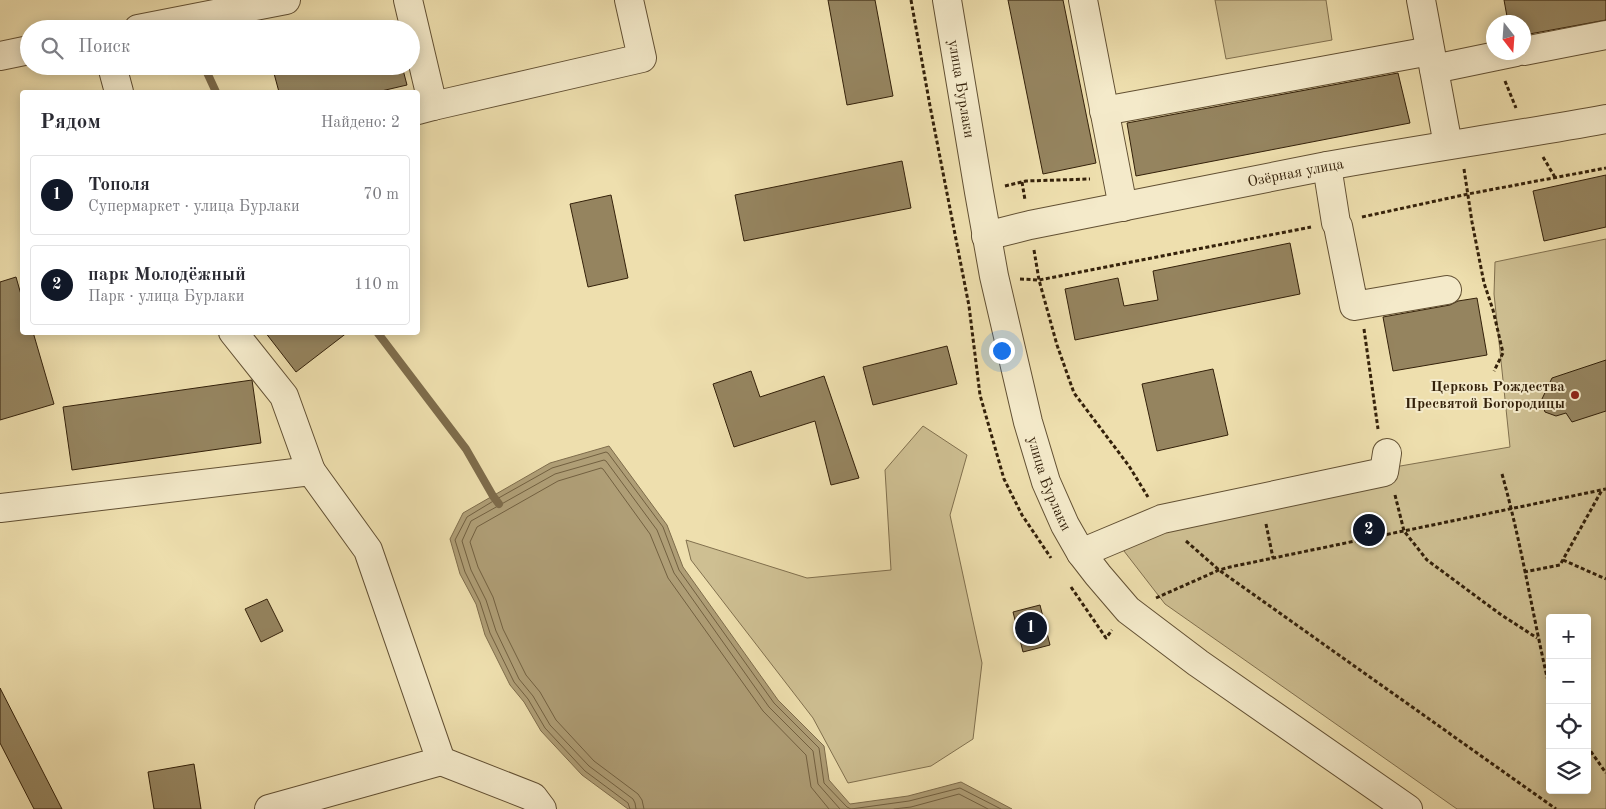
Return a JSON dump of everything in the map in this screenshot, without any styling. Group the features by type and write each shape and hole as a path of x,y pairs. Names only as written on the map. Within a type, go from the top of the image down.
{"street":[{"path":"184,20 286,0"},
{"path":"408,0 411,20"},
{"path":"420,75 425,108 642,58 629,0"},
{"name":"улица Бурлаки","path":"947,0 994,276 1028,422 1046,482 1065,525 1098,575 1128,610 1198,664 1408,809"},
{"path":"1083,0 1123,207"},
{"path":"1421,0 1448,145"},
{"path":"1531,50 1606,35"},
{"path":"0,56 20,52"},
{"path":"1104,111 1432,60 1486,56"},
{"path":"114,75 118,90"},
{"name":"Озёрная улица","path":"986,236 1030,225 1327,166 1606,119"},
{"path":"1327,166 1341,225 1354,306 1447,290"},
{"path":"235,335 284,396 311,471 368,550 441,762"},
{"path":"1082,553 1162,519 1260,498 1386,462"},
{"path":"0,508 311,471"},
{"path":"269,809 441,762 533,797 542,809"}],"path":[{"path":"911,0 969,306 980,395 1004,479 1022,515 1056,564"},
{"path":"1504,60 1506,84 1527,133"},
{"path":"1556,809 1219,570 1162,519 1130,466 1074,393 1056,346 1039,280 1341,225 1468,194 1606,168"},
{"path":"948,197 1026,181 1117,178"},
{"path":"1468,194 1484,283 1493,310 1502,353 1494,372"},
{"path":"1361,305 1386,462 1404,531 1427,560 1500,614 1538,638"},
{"path":"1502,474 1512,508 1546,673"},
{"path":"1067,581 1106,638 1128,610 1219,570 1604,489"},
{"path":"1524,572 1560,565 1604,489"},
{"path":"1260,498 1273,558"},
{"path":"1563,560 1606,579"},
{"path":"1589,749 1606,773"}],"shaded area":[{"path":"1215,0 1326,0 1332,40 1226,59"},
{"path":"1606,239 1606,809 1457,809 1165,604 1117,542 1383,469 1510,447 1494,294 1495,262"},
{"path":"923,426 967,455 950,515 982,663 973,739 931,766 848,783 813,718 691,560 686,540 807,578 891,570 885,470"}],"water":[{"path":"609,446 667,525 683,567 778,700 824,746 829,780 850,804 908,796 961,782 1012,809 628,809 582,775 541,731 524,702 510,685 485,635 476,604 460,574 450,539 463,513 550,463"}],"building":[{"path":"828,0 875,0 893,96 847,105"},
{"path":"1008,0 1063,0 1096,163 1043,174"},
{"path":"1504,0 1606,0 1606,20 1531,34 1531,15 1507,15"},
{"path":"1398,73 1410,123 1136,176 1127,123"},
{"path":"274,75 404,75 407,85 386,90 278,90"},
{"path":"902,161 911,208 744,241 735,195"},
{"path":"1606,175 1606,227 1544,241 1533,191"},
{"path":"611,195 628,278 588,287 570,204"},
{"path":"1290,243 1300,294 1075,340 1065,289 1118,278 1124,306 1158,300 1153,271"},
{"path":"16,277 20,291 20,335 34,335 54,404 0,420 0,282"},
{"path":"1477,298 1487,355 1393,371 1383,317 1450,305 1458,301"},
{"path":"267,335 344,335 296,372"},
{"path":"947,346 957,384 873,405 863,367"},
{"name":"Церковь Рождества Пресвятой Богородицы","path":"1606,360 1606,411 1572,422 1566,413 1556,416 1545,412 1541,401 1552,378"},
{"path":"1213,369 1228,435 1157,451 1142,384"},
{"path":"751,371 760,397 824,376 859,478 831,485 815,421 734,447 713,384"},
{"path":"252,380 261,443 72,470 63,407"},
{"path":"267,599 283,631 261,642 245,609"},
{"path":"1040,605 1050,645 1023,652 1013,612"},
{"path":"0,688 62,809 34,809 0,743"},
{"path":"194,764 201,809 154,809 148,772"}],"waterway":[{"path":"208,75 215,90"},
{"path":"379,335 466,449 499,504"}],"place":[{"name":"Церковь Рождества Пресвятой Богородицы","path":"1575,395"},
{"name":"парк Молодёжный","path":"1369,530"},
{"name":"Тополя","path":"1031,628"}]}
